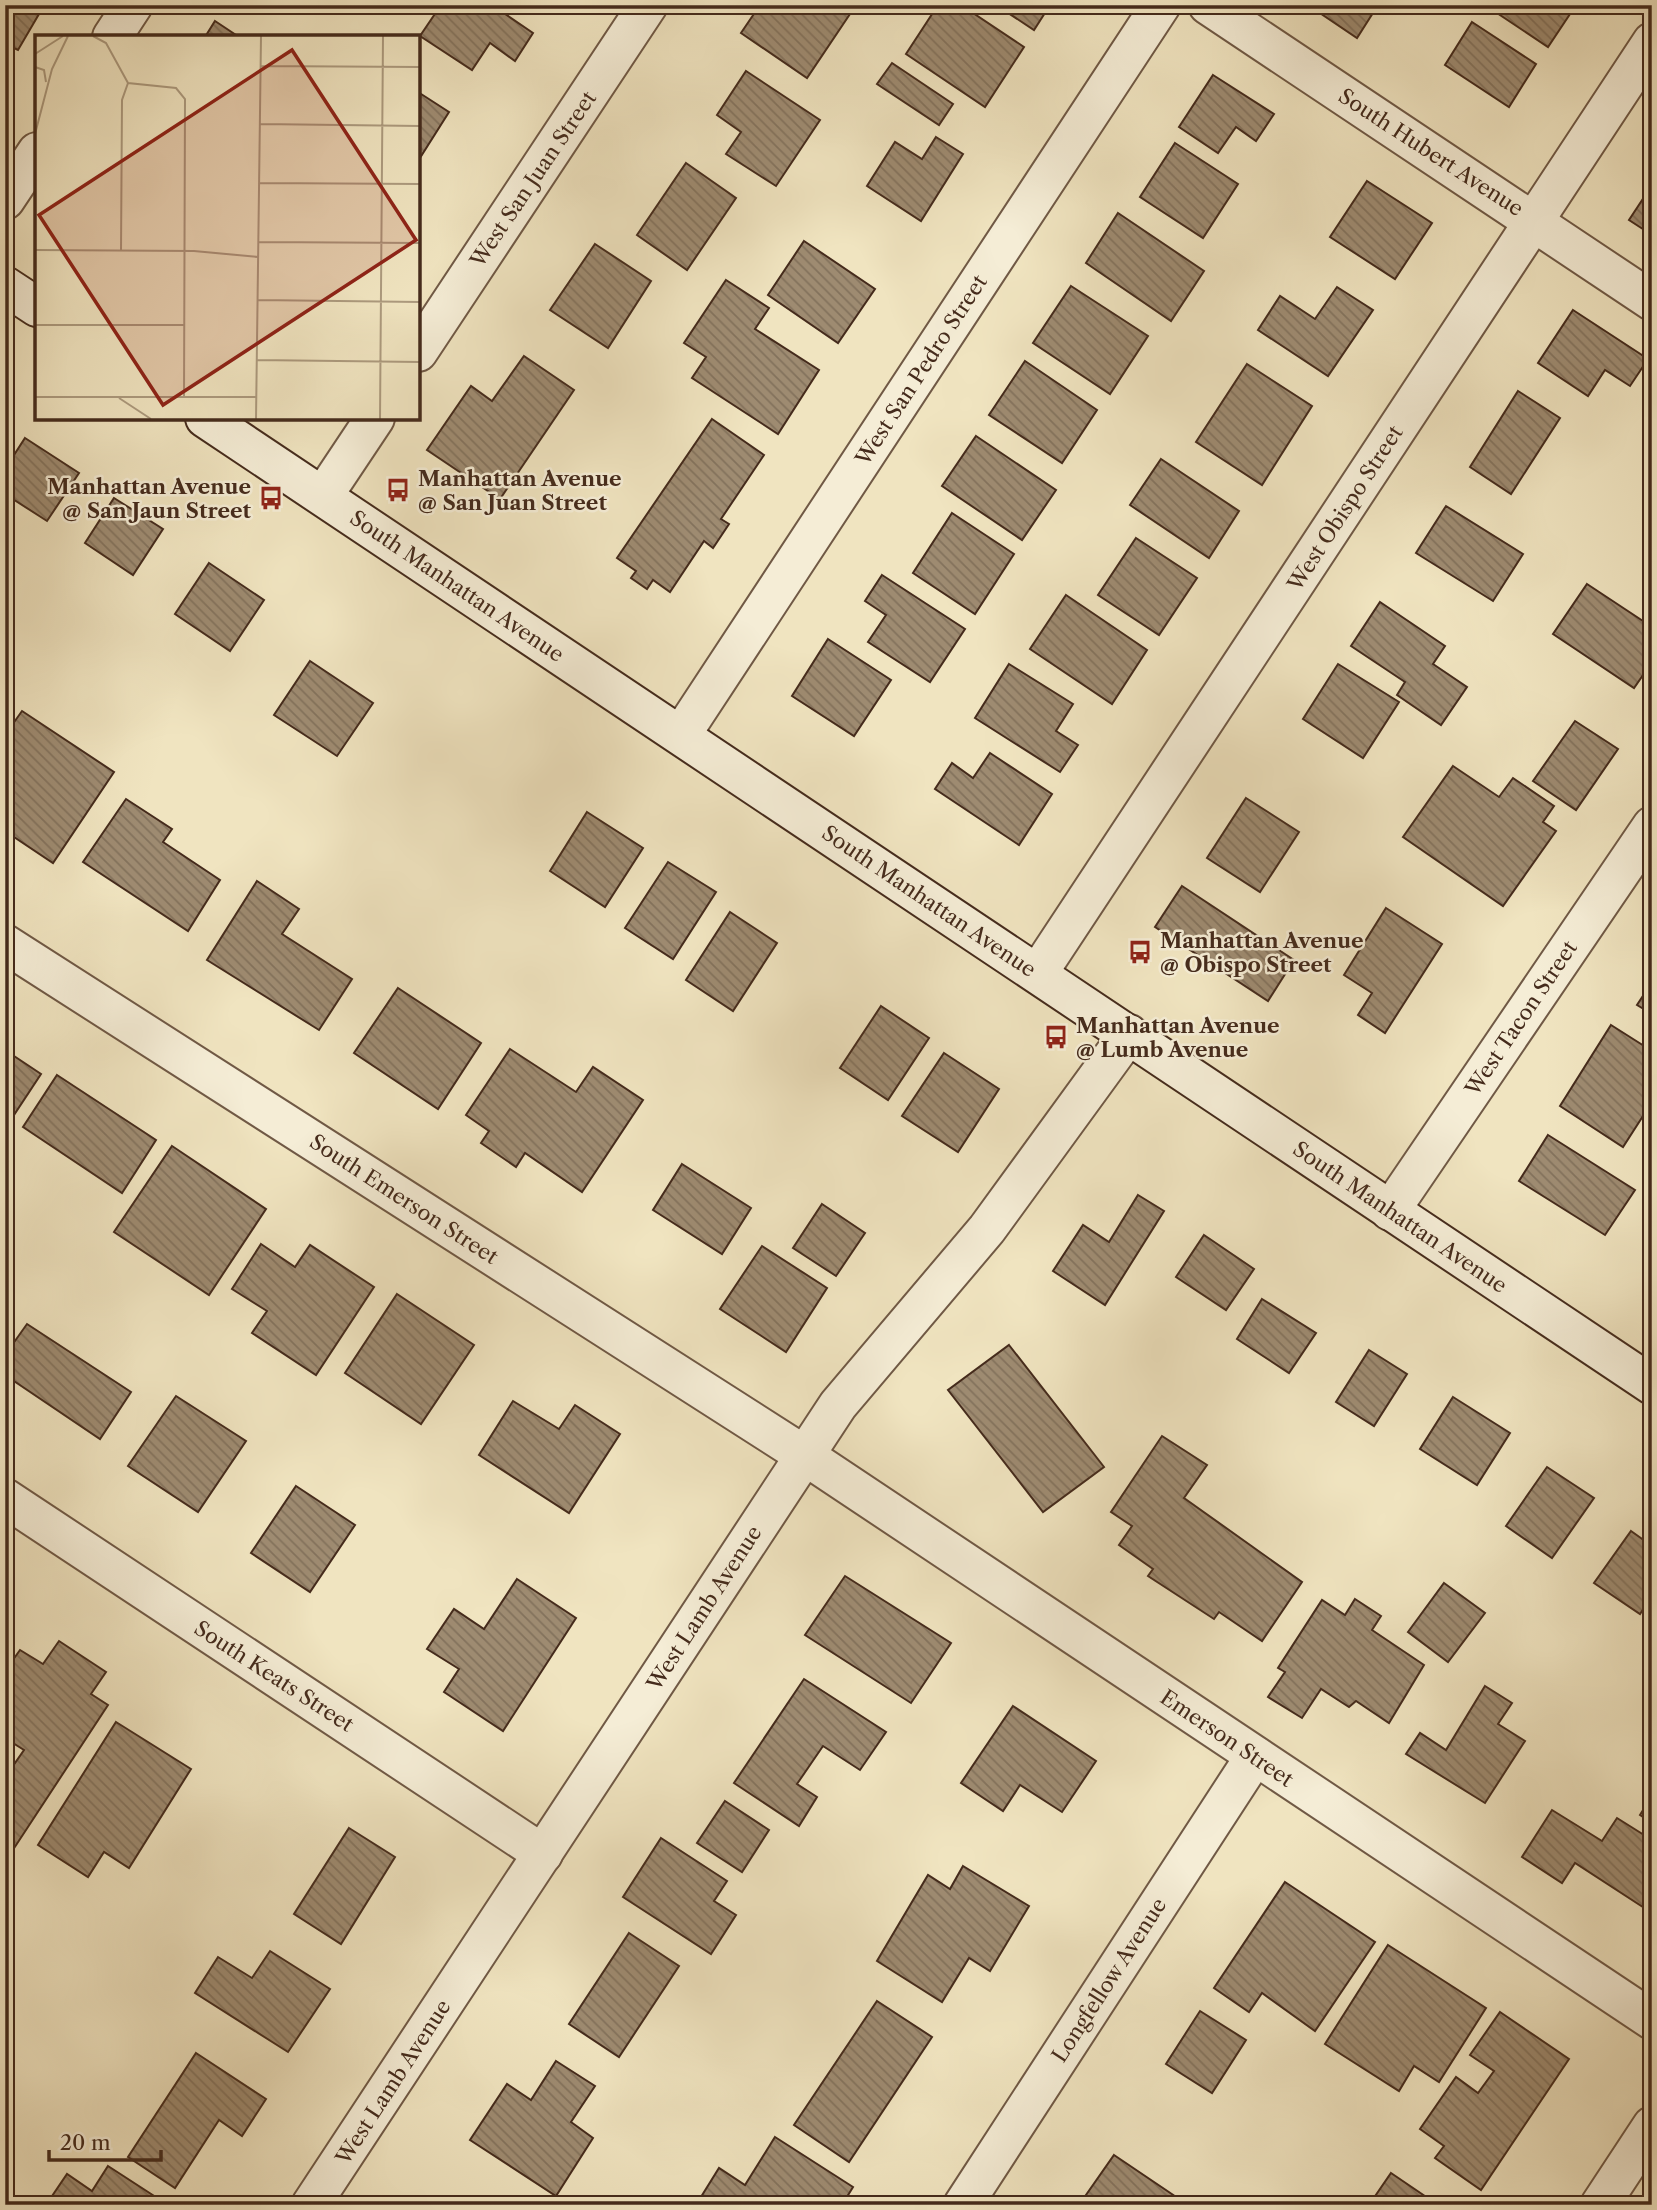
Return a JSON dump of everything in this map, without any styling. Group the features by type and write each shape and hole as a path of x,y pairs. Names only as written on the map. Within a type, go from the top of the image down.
{"street":[{"path":"114,35 133,5"},
{"name":"West San Juan Street","path":"420,349 648,5"},
{"name":"West San Pedro Street","path":"681,735 1161,5"},
{"name":"South Hubert Avenue","path":"1209,5 1652,301"},
{"name":"West Obispo Street","path":"1038,973 1652,42"},
{"path":"5,200 35,155"},
{"path":"5,286 35,306"},
{"name":"South Manhattan Avenue","path":"208,420 1652,1385"},
{"path":"323,496 373,420"},
{"name":"West Tacon Street","path":"1390,1211 1652,826"},
{"name":"South Emerson Street","path":"5,944 804,1455"},
{"name":"West Lamb Avenue","path":"311,2205 838,1405 987,1229 1129,1034"},
{"name":"Emerson Street","path":"804,1455 1652,2020"},
{"name":"South Keats Street","path":"5,1498 543,1854"},
{"name":"Longfellow Avenue","path":"964,2205 1255,1756"},
{"path":"1600,2205 1652,2126"}],"building":[{"path":"5,5 26,5 39,14 18,50 14,48 5,60"},
{"path":"441,5 492,5 533,33 515,61 490,43 472,70 420,36"},
{"path":"760,5 856,5 807,78 741,33"},
{"path":"938,5 961,5 1024,47 985,107 906,54"},
{"path":"996,5 1050,5 1034,30"},
{"path":"1308,5 1378,5 1357,38"},
{"path":"1485,5 1576,5 1548,47"},
{"path":"215,21 236,35 206,35"},
{"path":"1472,22 1536,64 1509,107 1445,65"},
{"path":"892,63 953,104 939,125 877,84"},
{"path":"746,71 820,120 776,186 726,154 741,132 717,115"},
{"path":"1213,75 1274,114 1256,141 1236,127 1218,153 1179,127"},
{"path":"420,93 449,112 420,158"},
{"path":"936,137 963,154 921,221 867,186 895,142 922,159"},
{"path":"1175,143 1238,184 1203,238 1140,197"},
{"path":"686,163 736,198 687,270 637,235"},
{"path":"1367,181 1432,223 1395,279 1330,237"},
{"path":"1652,185 1652,235 1629,220"},
{"path":"1118,213 1204,271 1171,321 1086,263"},
{"path":"804,241 875,289 838,343 768,295"},
{"path":"595,244 651,281 608,348 550,310"},
{"path":"726,280 769,308 755,329 819,370 778,434 692,378 706,357 684,343"},
{"path":"1071,286 1148,336 1110,394 1033,343"},
{"path":"1337,287 1373,310 1328,376 1258,330 1280,296 1315,319"},
{"path":"1573,310 1648,359 1630,386 1605,370 1588,396 1538,363"},
{"path":"524,356 574,390 500,499 427,450 471,386 492,401"},
{"path":"1025,361 1097,410 1062,463 989,415"},
{"path":"1247,364 1312,406 1262,485 1196,442"},
{"path":"1518,391 1560,418 1511,494 1470,467"},
{"path":"712,419 764,455 721,519 729,524 713,548 704,541 670,592 653,580 647,589 631,578 636,571 617,558"},
{"path":"976,436 1056,490 1022,540 942,486"},
{"path":"25,438 79,473 47,521 5,494 5,469"},
{"path":"1161,459 1239,511 1209,558 1130,505"},
{"path":"114,498 163,529 133,575 85,543"},
{"path":"1446,506 1523,554 1493,601 1416,553"},
{"path":"952,513 1014,554 975,614 913,573"},
{"path":"1136,538 1197,578 1159,635 1098,595"},
{"path":"209,563 264,600 230,651 175,614"},
{"path":"882,575 965,629 930,682 868,642 886,615 865,601"},
{"path":"1587,584 1652,627 1652,662 1634,688 1553,634"},
{"path":"1066,595 1147,650 1112,704 1030,649"},
{"path":"1380,602 1445,646 1433,664 1467,687 1441,725 1397,695 1405,682 1351,646"},
{"path":"828,639 891,680 854,736 792,696"},
{"path":"310,661 373,703 337,756 274,715"},
{"path":"1009,664 1073,704 1056,731 1078,745 1060,772 975,718"},
{"path":"1338,664 1399,702 1363,758 1303,719"},
{"path":"22,711 114,772 53,863 5,831 5,735"},
{"path":"1575,721 1618,749 1576,810 1533,781"},
{"path":"990,753 1052,794 1019,845 935,789 952,763 973,778"},
{"path":"1453,766 1499,797 1513,778 1554,806 1543,822 1556,831 1503,906 1403,837"},
{"path":"1246,798 1299,832 1260,892 1207,858"},
{"path":"126,799 172,829 163,842 220,880 188,931 83,862"},
{"path":"587,812 643,848 605,907 550,871"},
{"path":"668,862 716,892 673,959 625,928"},
{"path":"257,881 299,909 282,934 352,979 319,1030 207,960"},
{"path":"1182,886 1294,960 1268,1001 1155,927"},
{"path":"1386,908 1442,944 1385,1033 1358,1015 1372,993 1344,975"},
{"path":"730,912 777,943 733,1011 686,980"},
{"path":"1652,982 1652,1014 1637,1005"},
{"path":"398,988 481,1043 438,1109 354,1053"},
{"path":"881,1006 929,1038 888,1100 840,1068"},
{"path":"1611,1025 1652,1051 1652,1102 1623,1147 1560,1106"},
{"path":"510,1049 576,1092 593,1067 643,1100 582,1192 525,1153 516,1167 481,1143 489,1131 466,1115"},
{"path":"5,1050 41,1074 8,1124 5,1122"},
{"path":"944,1053 999,1089 958,1152 902,1116"},
{"path":"57,1075 156,1140 122,1193 23,1127"},
{"path":"1548,1135 1635,1190 1605,1235 1519,1181"},
{"path":"172,1146 266,1209 209,1295 114,1232"},
{"path":"682,1164 751,1208 722,1254 653,1210"},
{"path":"1138,1195 1164,1211 1105,1305 1053,1271 1083,1225 1109,1242"},
{"path":"822,1204 865,1233 836,1276 793,1248"},
{"path":"1204,1235 1254,1269 1226,1310 1176,1277"},
{"path":"261,1244 295,1267 310,1245 374,1287 316,1375 252,1333 267,1311 232,1289"},
{"path":"762,1246 827,1288 786,1352 720,1309"},
{"path":"397,1294 474,1345 421,1424 345,1373"},
{"path":"1262,1299 1316,1333 1289,1373 1237,1339"},
{"path":"27,1324 131,1392 100,1439 5,1375 5,1355"},
{"path":"1009,1345 1104,1467 1043,1512 948,1390"},
{"path":"1369,1350 1407,1374 1374,1426 1336,1402"},
{"path":"176,1396 246,1441 198,1512 128,1466"},
{"path":"1453,1397 1510,1433 1477,1485 1420,1449"},
{"path":"513,1401 559,1429 575,1405 620,1434 569,1513 479,1455"},
{"path":"1162,1436 1207,1465 1184,1498 1302,1582 1262,1641 1219,1612 1214,1619 1148,1576 1153,1569 1119,1545 1132,1526 1111,1512"},
{"path":"1547,1467 1594,1498 1552,1558 1506,1526"},
{"path":"296,1486 355,1525 310,1592 251,1553"},
{"path":"1631,1531 1652,1546 1652,1596 1640,1614 1594,1583"},
{"path":"845,1576 951,1643 911,1703 805,1635"},
{"path":"517,1579 576,1618 503,1731 444,1692 459,1669 427,1649 454,1609 484,1629"},
{"path":"1444,1583 1485,1613 1448,1662 1408,1632"},
{"path":"1355,1599 1381,1616 1372,1630 1424,1665 1389,1723 1356,1701 1349,1707 1321,1689 1302,1718 1268,1697 1285,1672 1278,1668 1322,1600 1345,1615"},
{"path":"59,1641 106,1672 91,1694 108,1705 5,1862 5,1771 8,1773 24,1750 5,1738 5,1725 14,1712 5,1706 5,1671 20,1650 43,1664"},
{"path":"804,1679 886,1732 860,1770 823,1746 797,1784 817,1797 799,1826 734,1783"},
{"path":"1485,1686 1512,1703 1498,1724 1525,1741 1485,1803 1406,1754 1420,1733 1446,1750"},
{"path":"1013,1706 1096,1761 1062,1812 1020,1785 1003,1811 961,1783"},
{"path":"116,1722 191,1769 129,1868 104,1852 88,1877 38,1845"},
{"path":"1652,1796 1652,1823 1640,1815"},
{"path":"725,1801 769,1830 742,1872 697,1843"},
{"path":"1552,1810 1602,1841 1617,1818 1652,1840 1652,1913 1575,1863 1562,1883 1522,1857"},
{"path":"349,1828 395,1857 341,1944 294,1914"},
{"path":"661,1838 727,1881 714,1901 736,1915 711,1954 623,1897"},
{"path":"963,1866 1029,1906 990,1971 969,1958 942,2002 877,1961 928,1875 950,1889"},
{"path":"1285,1882 1375,1942 1315,2031 1262,1993 1249,2012 1214,1988"},
{"path":"629,1933 679,1966 619,2057 569,2024"},
{"path":"1388,1945 1486,2008 1439,2082 1414,2066 1399,2091 1325,2044"},
{"path":"270,1951 330,1989 288,2052 195,1993 218,1957 252,1978"},
{"path":"877,2001 932,2037 849,2162 794,2125"},
{"path":"1200,2011 1246,2040 1212,2093 1166,2064"},
{"path":"1500,2012 1569,2059 1481,2190 1435,2158 1444,2146 1420,2129 1456,2077 1478,2093 1494,2071 1470,2055"},
{"path":"196,2053 266,2099 242,2136 219,2120 175,2188 128,2157"},
{"path":"556,2061 595,2086 571,2122 593,2138 556,2196 470,2140 507,2084 531,2100"},
{"path":"775,2137 853,2187 842,2205 696,2205 719,2168 745,2185"},
{"path":"1114,2155 1188,2205 1079,2205"},
{"path":"108,2166 168,2205 46,2205 67,2174 92,2191"},
{"path":"1391,2173 1438,2205 1369,2205"}],"place":[{"name":"Manhattan Avenue @ San Juan Street","path":"398,490"},
{"name":"Manhattan Avenue @ San Jaun Street","path":"271,498"},
{"name":"Manhattan Avenue @ Obispo Street","path":"1140,952"},
{"name":"Manhattan Avenue @ Lumb Avenue","path":"1056,1037"}]}
